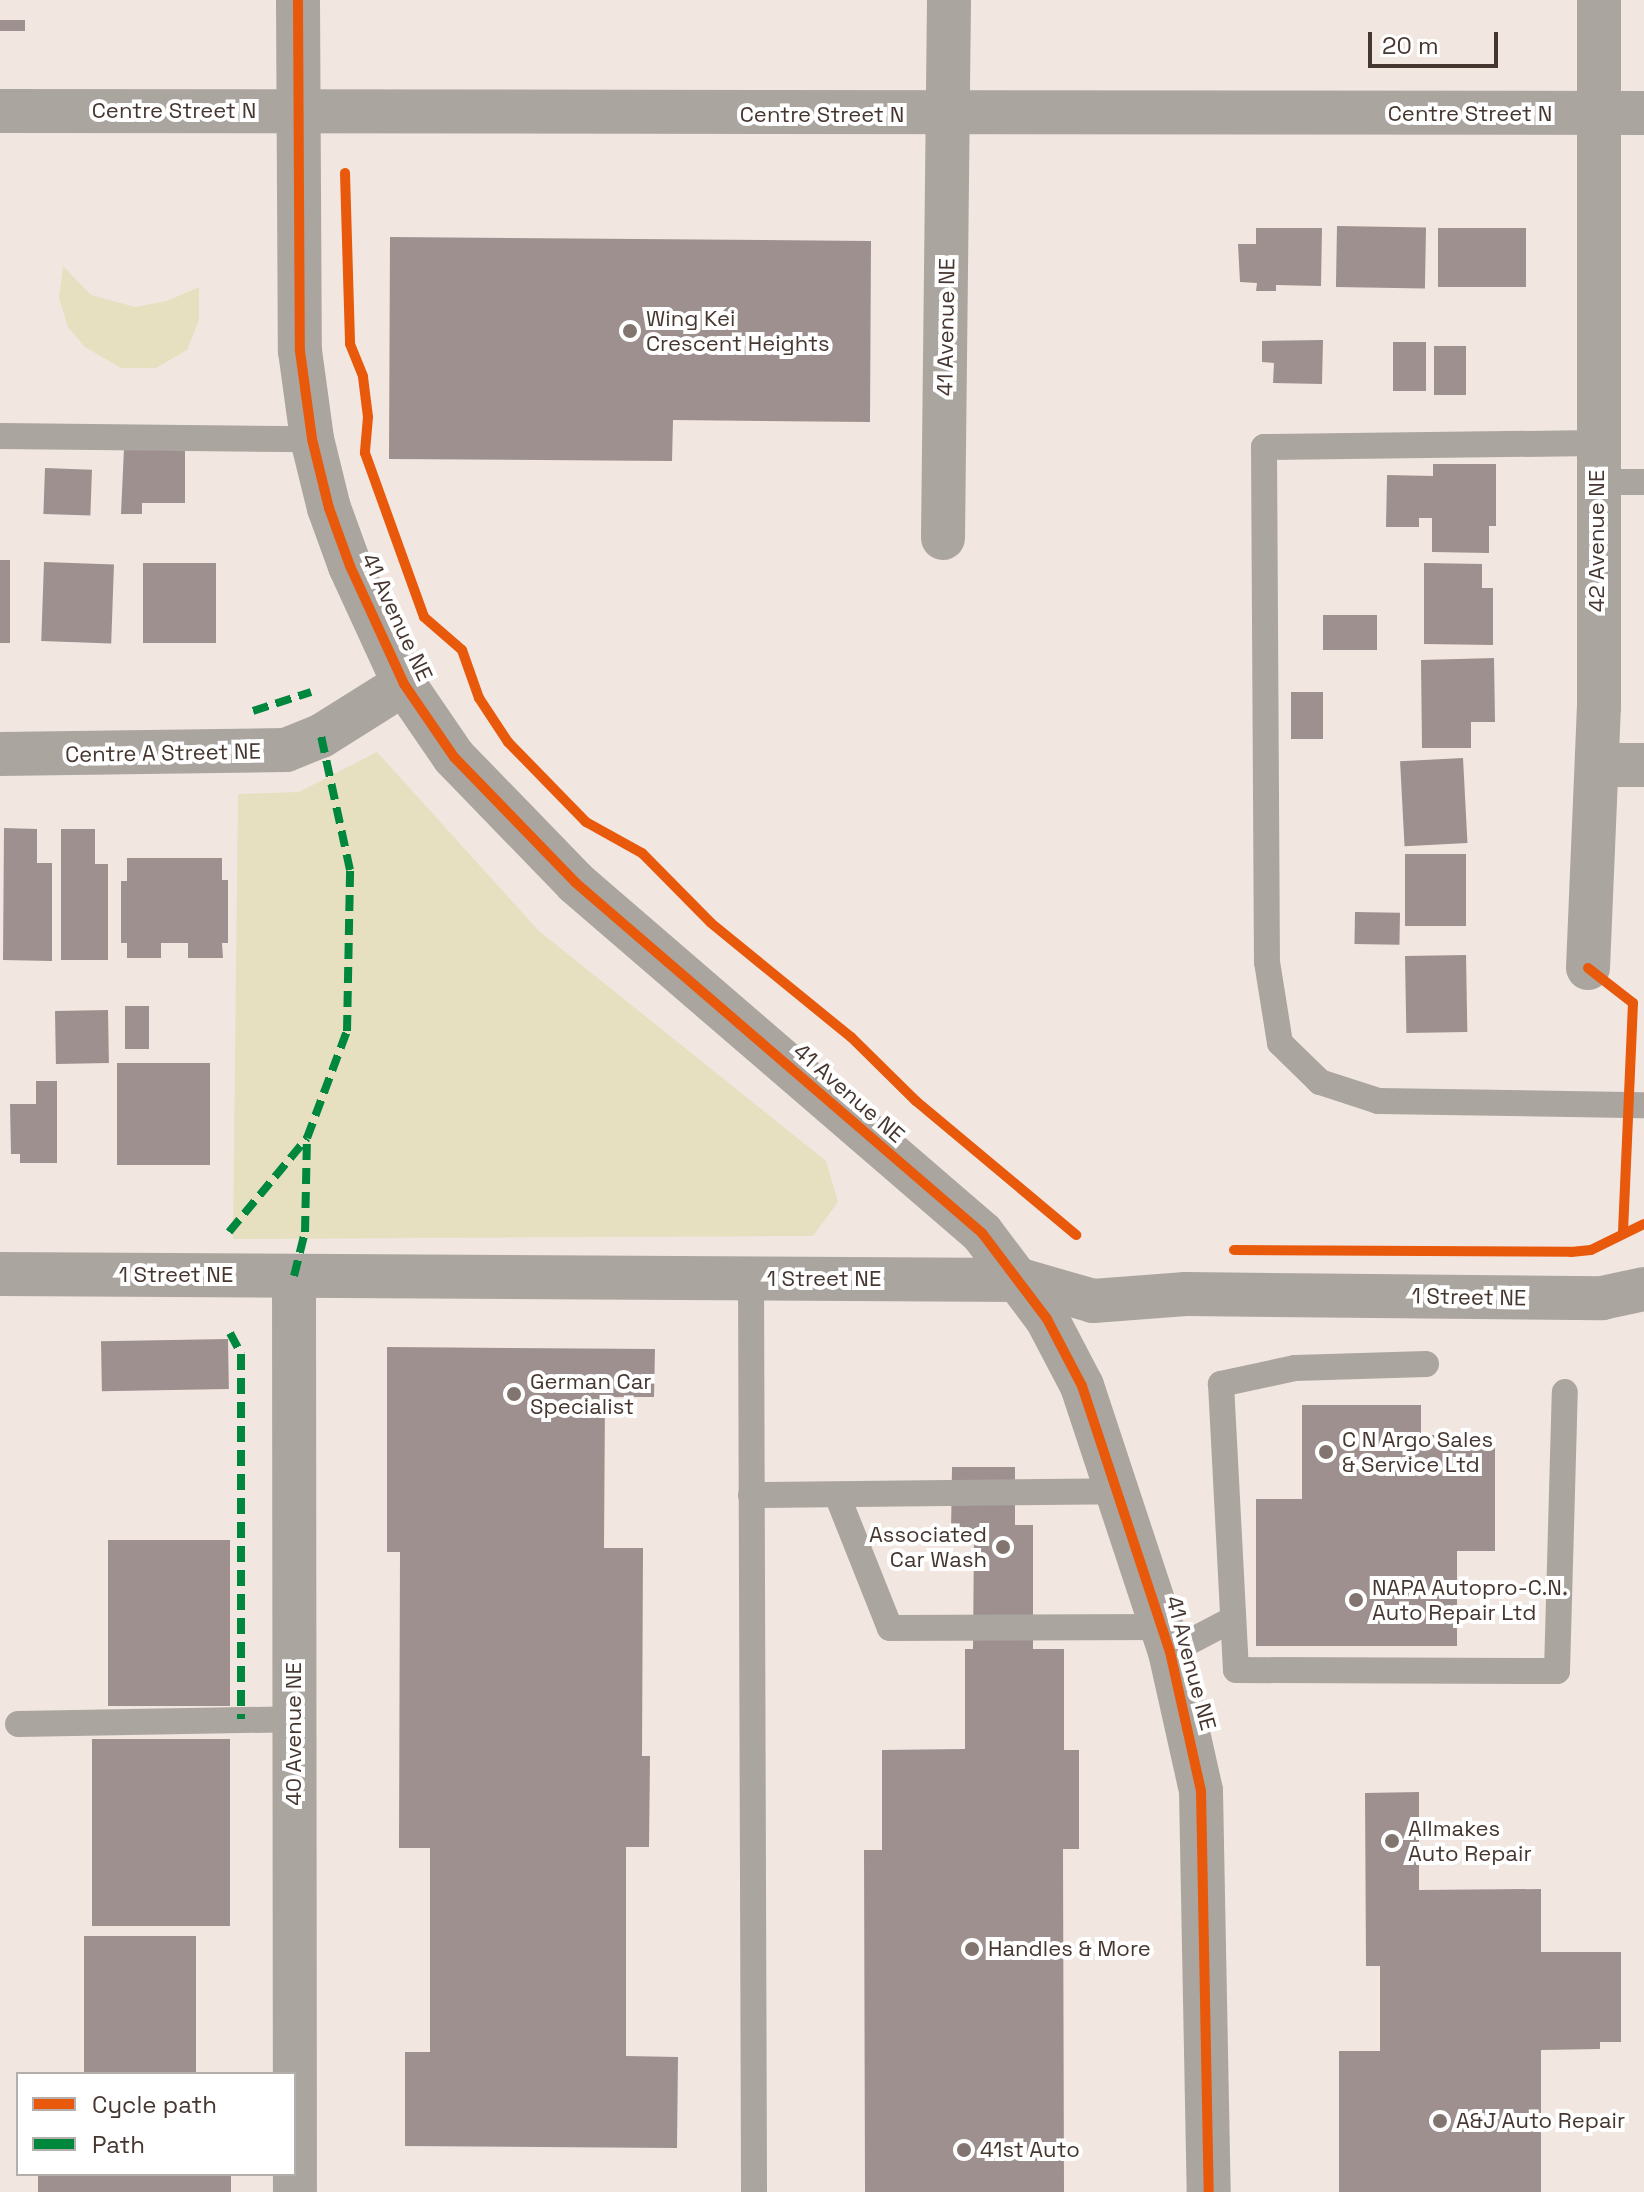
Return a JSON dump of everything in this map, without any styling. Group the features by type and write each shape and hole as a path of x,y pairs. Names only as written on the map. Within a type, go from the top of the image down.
{"street":[{"name":"41 Avenue NE","path":"298,0 300,351 312,439 345,552 404,684 454,757 576,883 982,1233 1020,1280 1082,1386 1120,1491 1166,1639 1201,1791 1209,2192"},
{"name":"41 Avenue NE","path":"943,538 949,0"},
{"name":"42 Avenue NE","path":"1588,968 1598,765 1599,0"},
{"name":"Centre Street N","path":"0,111 948,116 1644,113"},
{"name":"Centre A Street NE","path":"0,754 286,750 321,736 404,684"},
{"path":"1598,765 1644,765"},
{"name":"1 Street NE","path":"0,1274 1020,1280 1093,1301 1186,1294 1602,1298 1644,1289"},
{"name":"40 Avenue NE","path":"294,1276 295,2072"}],"lane":[{"path":"0,436 312,439"},
{"path":"1644,482 1596,462 1264,447 1267,962 1280,1043 1320,1082 1378,1101 1644,1105"},
{"path":"751,1278 754,2192"},
{"path":"1426,1364 1295,1368 1221,1384 1236,1670 1557,1671 1565,1392"},
{"path":"751,1495 1120,1491"},
{"path":"837,1495 890,1628 1166,1639 1231,1620"},
{"path":"18,1724 294,1719"}],"shaded area":[{"path":"63,266 91,295 135,307 167,301 199,287 199,320 187,350 156,368 121,368 85,347 68,327 59,298"},
{"path":"377,752 539,931 826,1161 838,1202 813,1236 233,1239 238,794 299,792"}],"building":[{"path":"0,20 25,20 25,31 0,31"},
{"path":"1337,226 1426,228 1425,289 1336,287"},
{"path":"1256,228 1322,228 1321,286 1276,285 1276,291 1256,291 1257,283 1240,282 1238,244 1256,244"},
{"path":"1438,228 1526,228 1526,287 1438,287"},
{"name":"Wing Kei Crescent Heights","path":"390,237 871,241 870,422 673,420 672,461 389,459"},
{"path":"1323,340 1322,384 1273,383 1274,363 1262,362 1262,341"},
{"path":"1393,342 1426,342 1426,391 1393,391"},
{"path":"1434,346 1466,346 1466,395 1434,395"},
{"path":"124,448 185,448 185,503 142,503 142,514 121,514"},
{"path":"1433,464 1496,464 1496,526 1489,526 1489,553 1432,552 1432,518 1419,518 1419,527 1386,527 1387,475 1433,476"},
{"path":"45,468 92,470 90,516 43,514"},
{"path":"0,560 10,560 10,643 0,643"},
{"path":"44,562 114,564 111,643 41,641"},
{"path":"143,563 216,563 216,643 143,643"},
{"path":"1424,563 1482,564 1482,588 1493,588 1493,645 1424,644"},
{"path":"1323,615 1377,615 1377,650 1323,650"},
{"path":"1494,658 1495,722 1471,722 1471,748 1422,748 1421,660"},
{"path":"1291,692 1323,692 1323,739 1291,739"},
{"path":"1463,758 1467,843 1405,846 1400,761"},
{"path":"4,828 37,829 37,863 52,863 52,961 3,960"},
{"path":"61,829 95,829 95,864 108,864 108,960 61,960"},
{"path":"1405,854 1466,854 1466,926 1405,926"},
{"path":"127,858 222,858 222,880 228,880 228,943 222,943 223,958 188,958 188,943 161,943 161,958 127,958 127,943 121,943 121,881 127,881"},
{"path":"1355,912 1400,913 1399,945 1354,944"},
{"path":"1466,955 1467,1032 1406,1033 1405,956"},
{"path":"125,1006 149,1006 149,1049 125,1049"},
{"path":"108,1010 109,1063 56,1064 55,1011"},
{"path":"117,1063 210,1063 210,1165 117,1165"},
{"path":"36,1081 57,1081 57,1163 20,1163 20,1154 11,1154 10,1104 36,1104"},
{"path":"228,1339 229,1389 102,1391 101,1341"},
{"path":"387,1347 655,1349 654,1397 605,1397 604,1548 643,1548 642,1756 650,1756 649,1847 626,1847 626,2056 678,2057 677,2148 405,2146 405,2052 430,2052 430,1848 399,1848 400,1552 387,1552"},
{"path":"1302,1405 1421,1405 1421,1435 1495,1435 1495,1551 1457,1551 1457,1646 1256,1646 1256,1499 1302,1499"},
{"path":"952,1467 1015,1467 1015,1525 1033,1525 1033,1649 1064,1649 1064,1750 1079,1750 1079,1849 1063,1849 1064,2192 865,2192 864,1850 882,1850 882,1750 965,1749 965,1649 973,1649 974,1533 951,1533"},
{"path":"108,1540 230,1540 230,1706 108,1706"},
{"path":"92,1739 230,1739 230,1926 92,1926"},
{"path":"1419,1792 1419,1890 1541,1889 1541,1952 1621,1952 1621,2042 1600,2042 1600,2049 1541,2050 1541,2192 1339,2192 1339,2051 1380,2051 1380,1966 1366,1966 1365,1793"},
{"path":"84,1936 196,1936 196,2072 84,2072"},
{"path":"38,2176 231,2176 231,2192 38,2192"}],"marked path":[{"path":"253,711 311,692"},
{"path":"294,1276 305,1232 307,1138 347,1031 350,870 321,736"},
{"path":"229,1232 307,1138"},
{"path":"230,1333 241,1354 241,1719"}],"cycle path":[{"path":"298,0 300,351 312,439 329,508 350,566 404,684 454,757 576,883 982,1233 1047,1319 1082,1386 1170,1652 1201,1791 1209,2192"},
{"path":"345,173 350,344 363,377 368,417 365,453 424,617 462,650 479,698 508,742 586,822 642,853 711,923 851,1037 916,1101 1076,1235"},
{"path":"1588,968 1633,1003 1623,1231"},
{"path":"1234,1250 1571,1252 1591,1250 1644,1224"}],"place":[{"name":"Wing Kei Crescent Heights","path":"630,331"},
{"name":"German Car Specialist","path":"514,1394"},
{"name":"C N Argo Sales & Service Ltd","path":"1326,1452"},
{"name":"Associated Car Wash","path":"1003,1547"},
{"name":"NAPA Autopro-C.N. Auto Repair Ltd","path":"1356,1600"},
{"name":"Allmakes Auto Repair","path":"1392,1841"},
{"name":"Handles & More","path":"972,1949"},
{"name":"A&J Auto Repair","path":"1440,2121"},
{"name":"41st Auto","path":"964,2150"}]}
